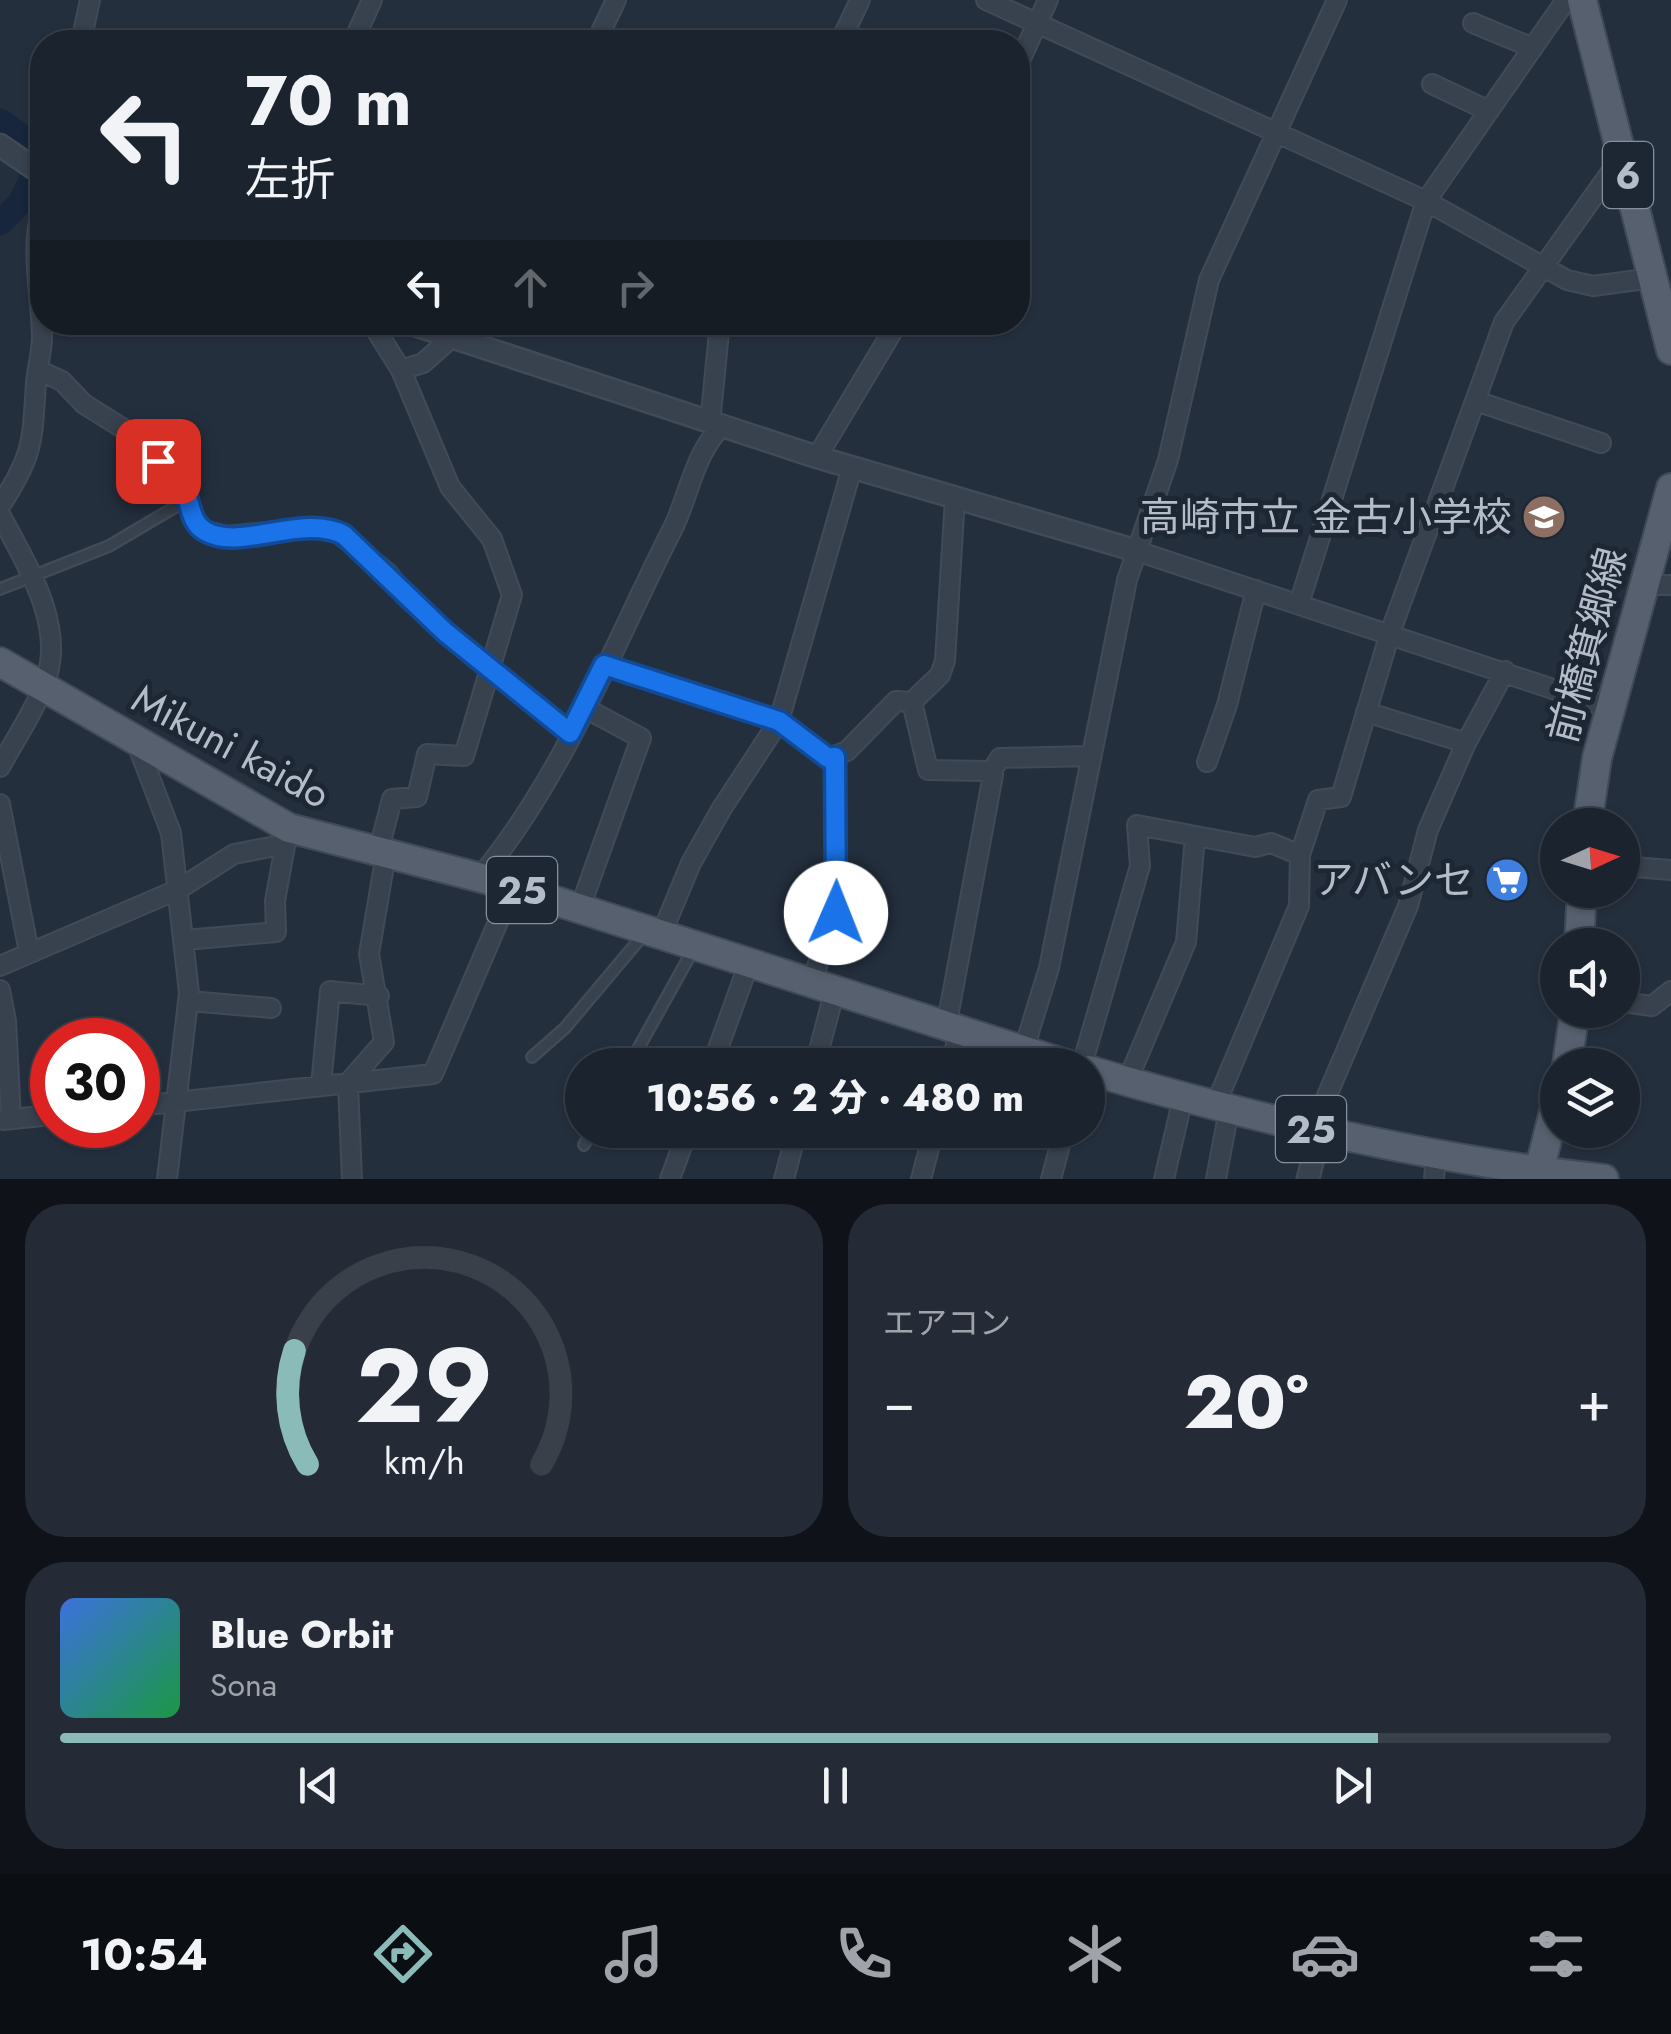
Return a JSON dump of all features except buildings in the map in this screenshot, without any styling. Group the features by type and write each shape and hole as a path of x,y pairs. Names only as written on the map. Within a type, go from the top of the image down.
{"main road":[{"name":"6","path":"1582,0 1671,350"},
{"name":"前橋箕郷線","path":"1589,808 1610,708 1657,585 1671,488"},
{"name":"Mikuni kaido","path":"0,662 287,836 382,853 480,877 1010,1048"},
{"name":"25","path":"1105,1075 1320,1131 1435,1167 1604,1179"},
{"path":"1538,1175 1545,1148"}],"street":[{"path":"84,30 90,0"},
{"path":"358,30 372,0"},
{"path":"602,30 616,0"},
{"path":"846,30 860,0"},
{"path":"986,0 1426,202 1566,280 1593,286 1654,278"},
{"path":"1030,40 1048,0"},
{"path":"1024,1048 1049,968 1134,550 1168,460 1209,280 1337,0"},
{"path":"1299,604 1426,202 1566,0"},
{"path":"1472,23 1533,48"},
{"path":"1432,84 1489,111"},
{"path":"0,144 30,165"},
{"path":"1216,1179 1222,1108 1300,906 1300,854 1318,800 1341,797 1390,633 1504,322 1623,156"},
{"path":"0,506 31,446 37,416 42,335"},
{"path":"352,1179 348,1083 384,1042 380,996 369,954 392,799 418,796 427,754 464,756 511,602 510,586 492,538 450,486 401,370 379,335"},
{"path":"438,335 817,458 1134,550 1610,708"},
{"path":"401,370 423,363 457,343 461,335"},
{"path":"480,877 524,820 677,520 701,454 717,424 720,335"},
{"path":"817,458 890,335"},
{"path":"38,370 62,380 84,404 132,434 183,487 198,526 214,535 325,527 344,535 388,573 404,595 570,733"},
{"path":"1476,401 1602,443"},
{"path":"654,933 706,836 779,721 852,468"},
{"path":"604,665 779,721 828,758 847,752 896,701 912,702 940,675 945,661 955,498"},
{"path":"0,514 46,613 50,647 42,688 0,766"},
{"path":"1206,762 1227,705 1256,590"},
{"path":"1308,1179 1320,1131 1316,1119 1408,906 1428,830 1466,743 1505,671"},
{"path":"912,702 928,770 992,772"},
{"path":"580,908 642,738 583,708"},
{"path":"1366,712 1466,743"},
{"path":"136,744 172,833 185,940 189,1002 168,1179"},
{"path":"952,1048 992,772 1000,758 1090,756"},
{"path":"817,1048 836,913 835,757"},
{"path":"0,804 28,952"},
{"path":"1090,1048 1140,866 1138,825 1255,847 1271,843 1300,854"},
{"path":"0,966 179,889 234,854 287,836 275,901 276,932 185,940"},
{"path":"1126,1082 1186,942 1195,836"},
{"path":"1640,867 1671,870"},
{"path":"160,1104 432,1074 512,888"},
{"path":"718,1048 749,963"},
{"path":"0,990 6,1021 6,1120"},
{"path":"320,1085 330,991 380,996"},
{"path":"1640,1004 1652,1006 1671,991"},
{"path":"189,1002 270,1008"},
{"path":"1164,1179 1183,1098"},
{"path":"670,1179 681,1148"},
{"path":"784,1179 792,1148"},
{"path":"921,1179 929,1148"},
{"path":"1050,1179 1059,1148"}],"lane":[{"path":"0,589 33,580 63,562 110,546 188,500"},
{"path":"532,1057 654,933"},
{"path":"639,1048 695,947"}],"waterway":[{"path":"0,121 30,142"},
{"path":"0,223 20,203 30,183"}],"place":[{"name":"高崎市立 金古小学校","path":"1544,517"},
{"name":"アバンセ","path":"1507,880"}],"route":[{"path":"158,461 183,487 198,526 214,535 325,527 344,535 388,573 404,595 445,632 570,733 604,665 779,721 828,758 835,757 836,913"}]}
